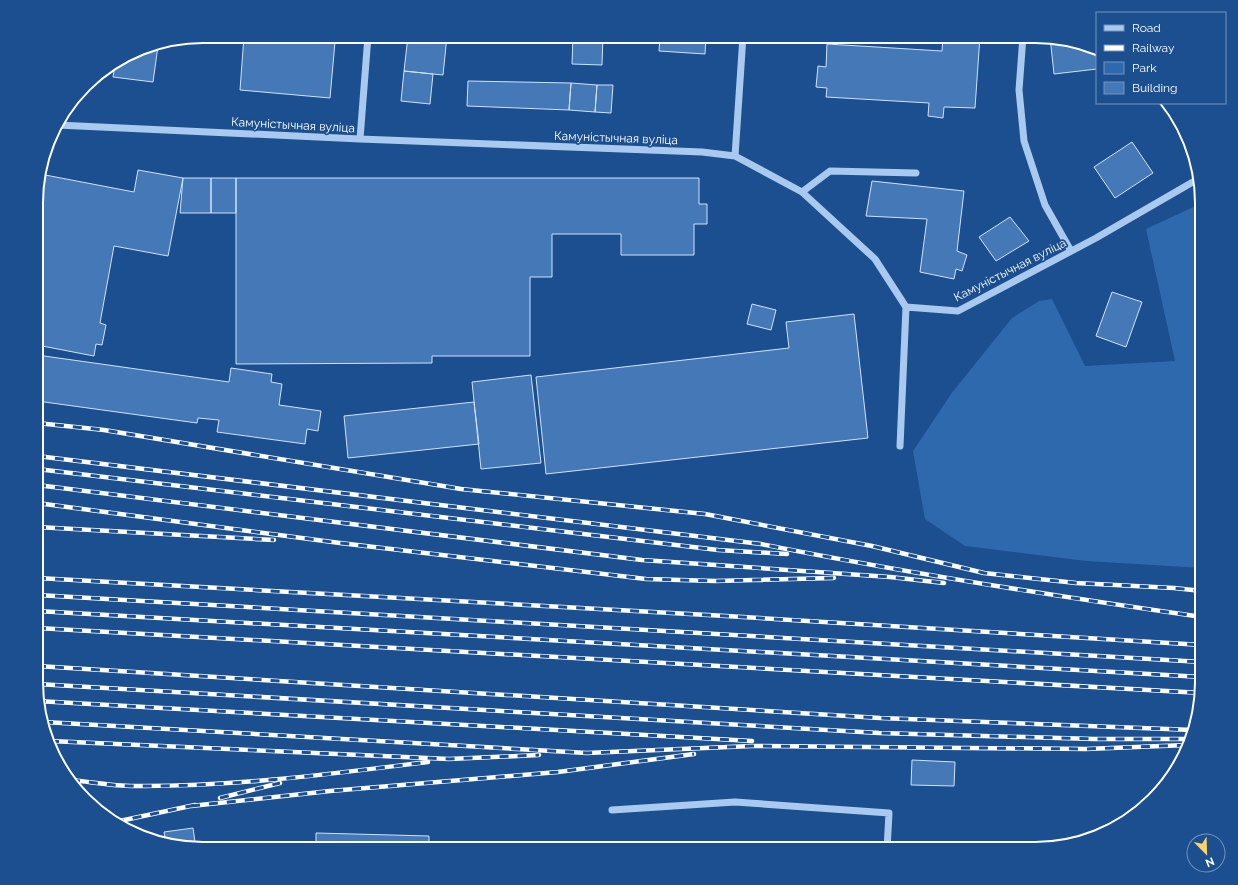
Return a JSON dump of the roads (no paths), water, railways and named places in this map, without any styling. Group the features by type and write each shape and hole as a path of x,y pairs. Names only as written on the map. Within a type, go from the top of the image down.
{"street":[{"path":"360,139 367,43"},
{"path":"735,156 743,43"},
{"path":"1022,43 1019,90 1024,141 1045,205 1071,251"},
{"name":"Камуністычная вуліца","path":"63,125 360,139 702,152 735,156 802,192 874,259 906,307 958,311 1096,238 1194,181"},
{"path":"802,192 830,171 916,173"},
{"path":"900,446 906,307"},
{"path":"612,810 735,802 889,813 887,842"}],"railway":[{"path":"43,424 104,430 461,489 705,514 872,546 984,573 1076,583 1195,590"},
{"path":"43,457 761,544 981,584 1195,616"},
{"path":"43,470 718,550 787,554"},
{"path":"43,486 642,560 890,577 944,583"},
{"path":"43,504 340,543 646,579 715,581 834,578"},
{"path":"43,527 274,540"},
{"path":"43,578 726,616 1195,645"},
{"path":"43,595 1195,662"},
{"path":"43,611 1195,677"},
{"path":"43,628 1195,693"},
{"path":"43,666 880,718 1188,730"},
{"path":"43,684 879,733 1094,739 1185,739"},
{"path":"44,701 752,741"},
{"path":"48,722 587,753 752,746 1086,749 1182,745"},
{"path":"54,741 449,759 539,755"},
{"path":"191,806 330,791 558,772 694,754"},
{"path":"77,781 126,786 171,786 281,779 428,762"},
{"path":"220,798 280,783"},
{"path":"122,820 195,805"}]}
